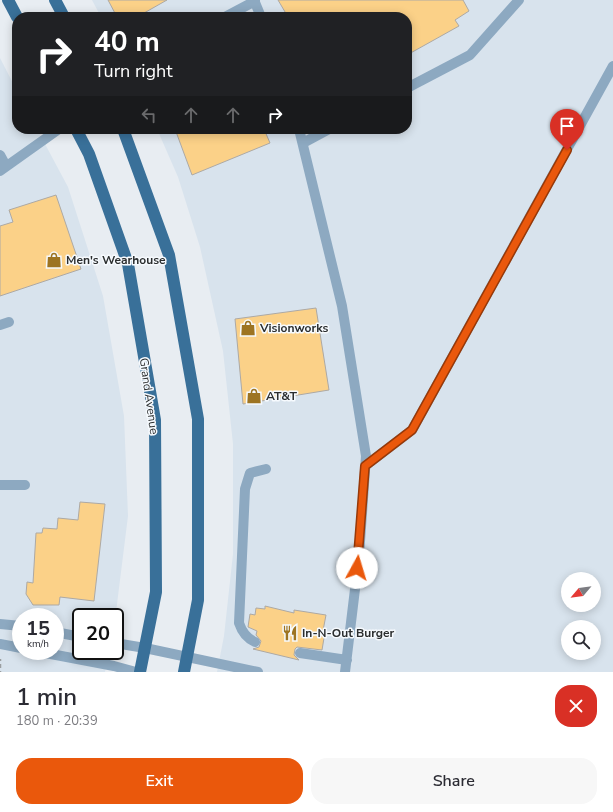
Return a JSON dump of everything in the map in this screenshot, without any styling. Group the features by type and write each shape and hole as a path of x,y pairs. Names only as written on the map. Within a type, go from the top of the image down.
{"main road":[{"path":"8,0 14,12"},
{"path":"55,0 61,12"},
{"name":"Grand Avenue","path":"79,134 89,154 128,264 155,420 156,592 140,672"},
{"path":"125,134 168,255 198,419 198,600 184,672"}],"lane":[{"path":"234,12 255,0 259,12"},
{"path":"412,85 470,55 519,0"},
{"path":"365,466 412,430 613,66"},
{"path":"0,155 3,168 53,134"},
{"path":"300,134 342,306 366,456 359,556 345,672"},
{"path":"303,143 320,134"},
{"path":"255,642 249,640 243,633 239,623 245,489 250,473 266,469"},
{"path":"0,485 25,485"},
{"path":"0,624 12,625"},
{"path":"0,644 12,646"},
{"path":"124,644 258,672"},
{"path":"300,653 346,660"},
{"path":"64,657 114,666 136,672"}],"path":[{"path":"0,666 0,672"}],"shaded area":[{"path":"92,0 613,0 613,672 217,672 224,636 233,554 233,444 223,351 200,247 178,177 159,134 412,134 412,12 98,12"},
{"path":"0,58 12,81 12,134 40,134 68,187 103,296 124,416 128,516 116,608 72,608 72,660 107,660 105,672 0,672"}],"building":[{"path":"108,0 167,0 146,12 114,12"},
{"path":"278,0 463,0 469,11 455,20 459,26 412,52 412,12 285,12"},
{"path":"177,134 266,134 270,143 192,175"},
{"path":"56,195 81,269 0,296 0,226 13,222 9,210"},
{"path":"316,308 329,390 243,404 235,319"},
{"path":"80,502 105,504 94,601 60,597 59,605 33,605 26,594 27,582 33,583 36,533 42,533 43,528 57,529 58,518 78,520"},
{"name":"In-N-Out Burger","path":"265,606 294,613 294,610 326,615 322,636 324,638 322,650 297,647 294,655 299,660 253,649 259,647 261,641 256,635 257,631 248,627 250,614 255,615 256,608 265,609"}],"place":[{"name":"Men's Wearhouse","path":"54,260"},
{"name":"Visionworks","path":"248,328"},
{"name":"AT&T","path":"254,396"},
{"name":"In-N-Out Burger","path":"290,633"}],"route":[{"path":"357,568 365,466 412,430 567,150"}]}
